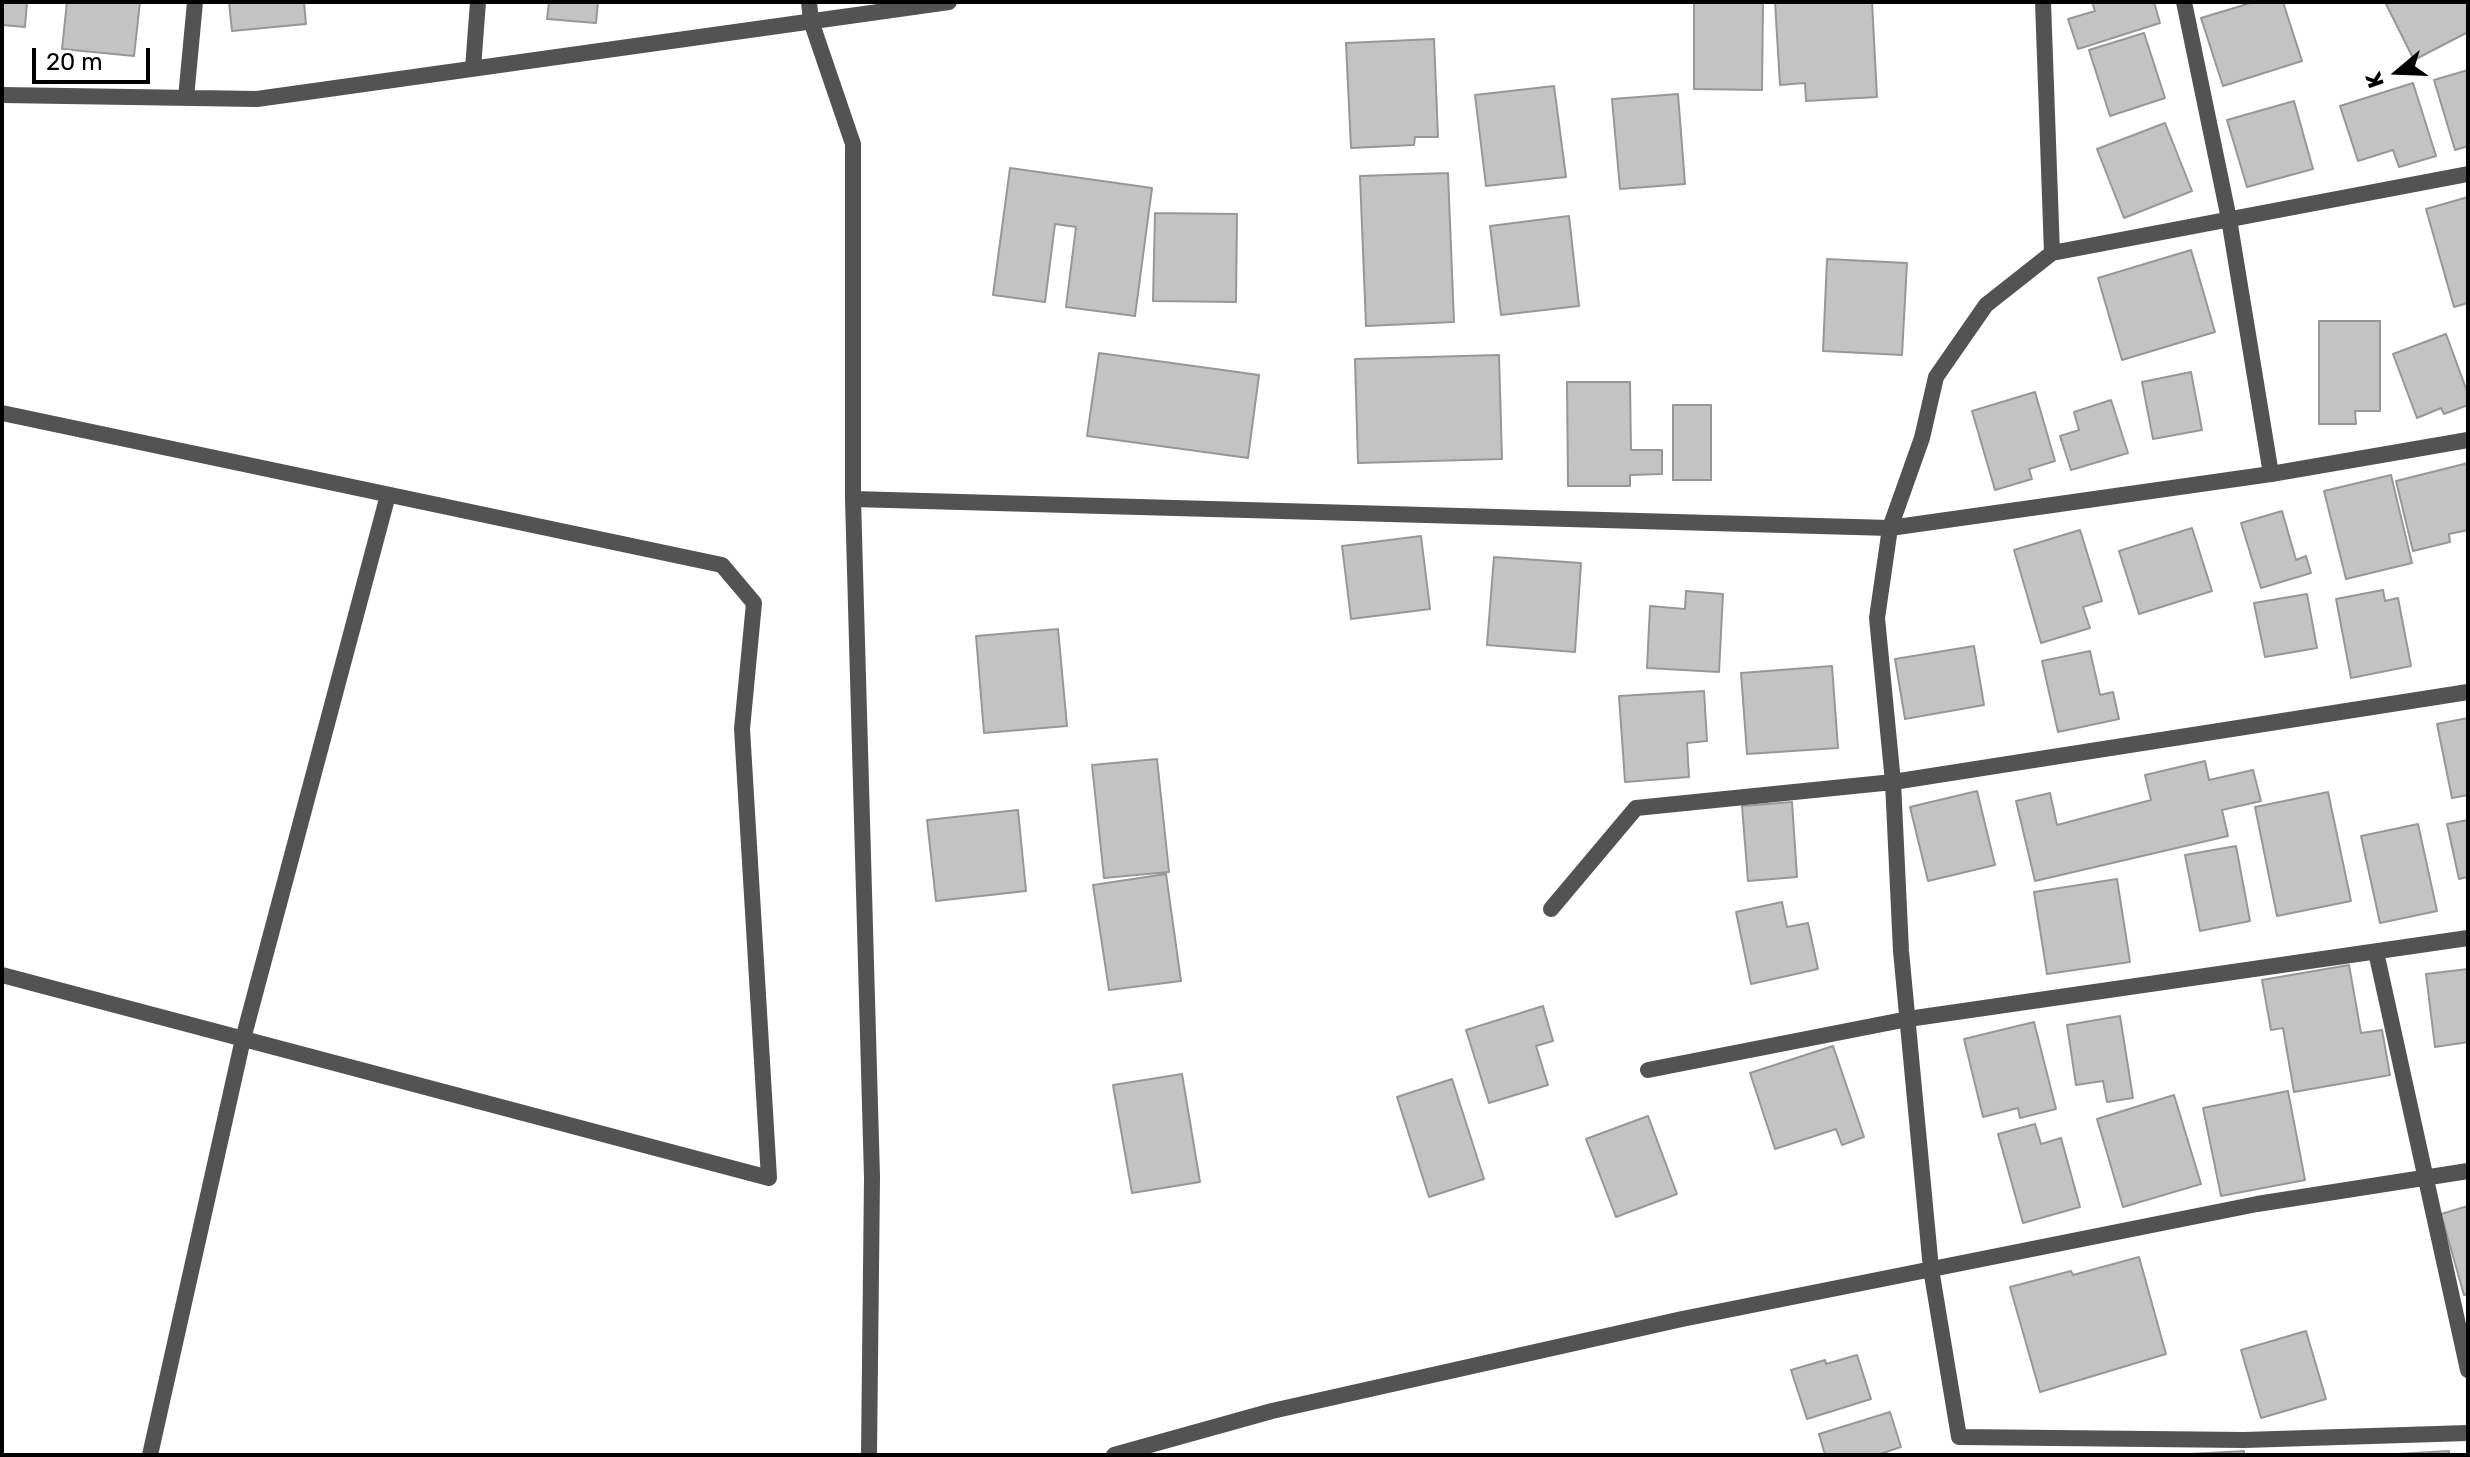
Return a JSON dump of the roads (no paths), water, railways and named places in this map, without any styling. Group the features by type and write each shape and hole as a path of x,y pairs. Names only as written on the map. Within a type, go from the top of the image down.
{"street":[{"path":"186,98 195,2"},
{"path":"473,68 478,2"},
{"path":"809,2 811,21 853,144 853,499 872,1177 869,1455"},
{"path":"2,95 257,99 949,2"},
{"path":"2043,2 2052,253"},
{"path":"2184,2 2229,219 2271,474"},
{"path":"2468,174 2052,253 1986,305 1936,377 1922,438 1890,528 1877,618 1893,782 1901,951 1931,1269 1959,1437 2244,1440 2468,1433"},
{"path":"2,413 722,565 754,603 742,729 769,1178 2,975"},
{"path":"853,499 1890,528 2271,474 2468,440"},
{"path":"150,1455 243,1039 388,495"},
{"path":"1551,909 1636,808 1893,782 2468,692"},
{"path":"1648,1070 1908,1019 2468,938"},
{"path":"2376,952 2468,1370"},
{"path":"1114,1455 1302,1404 1682,1319 2257,1204 2468,1171"}]}
